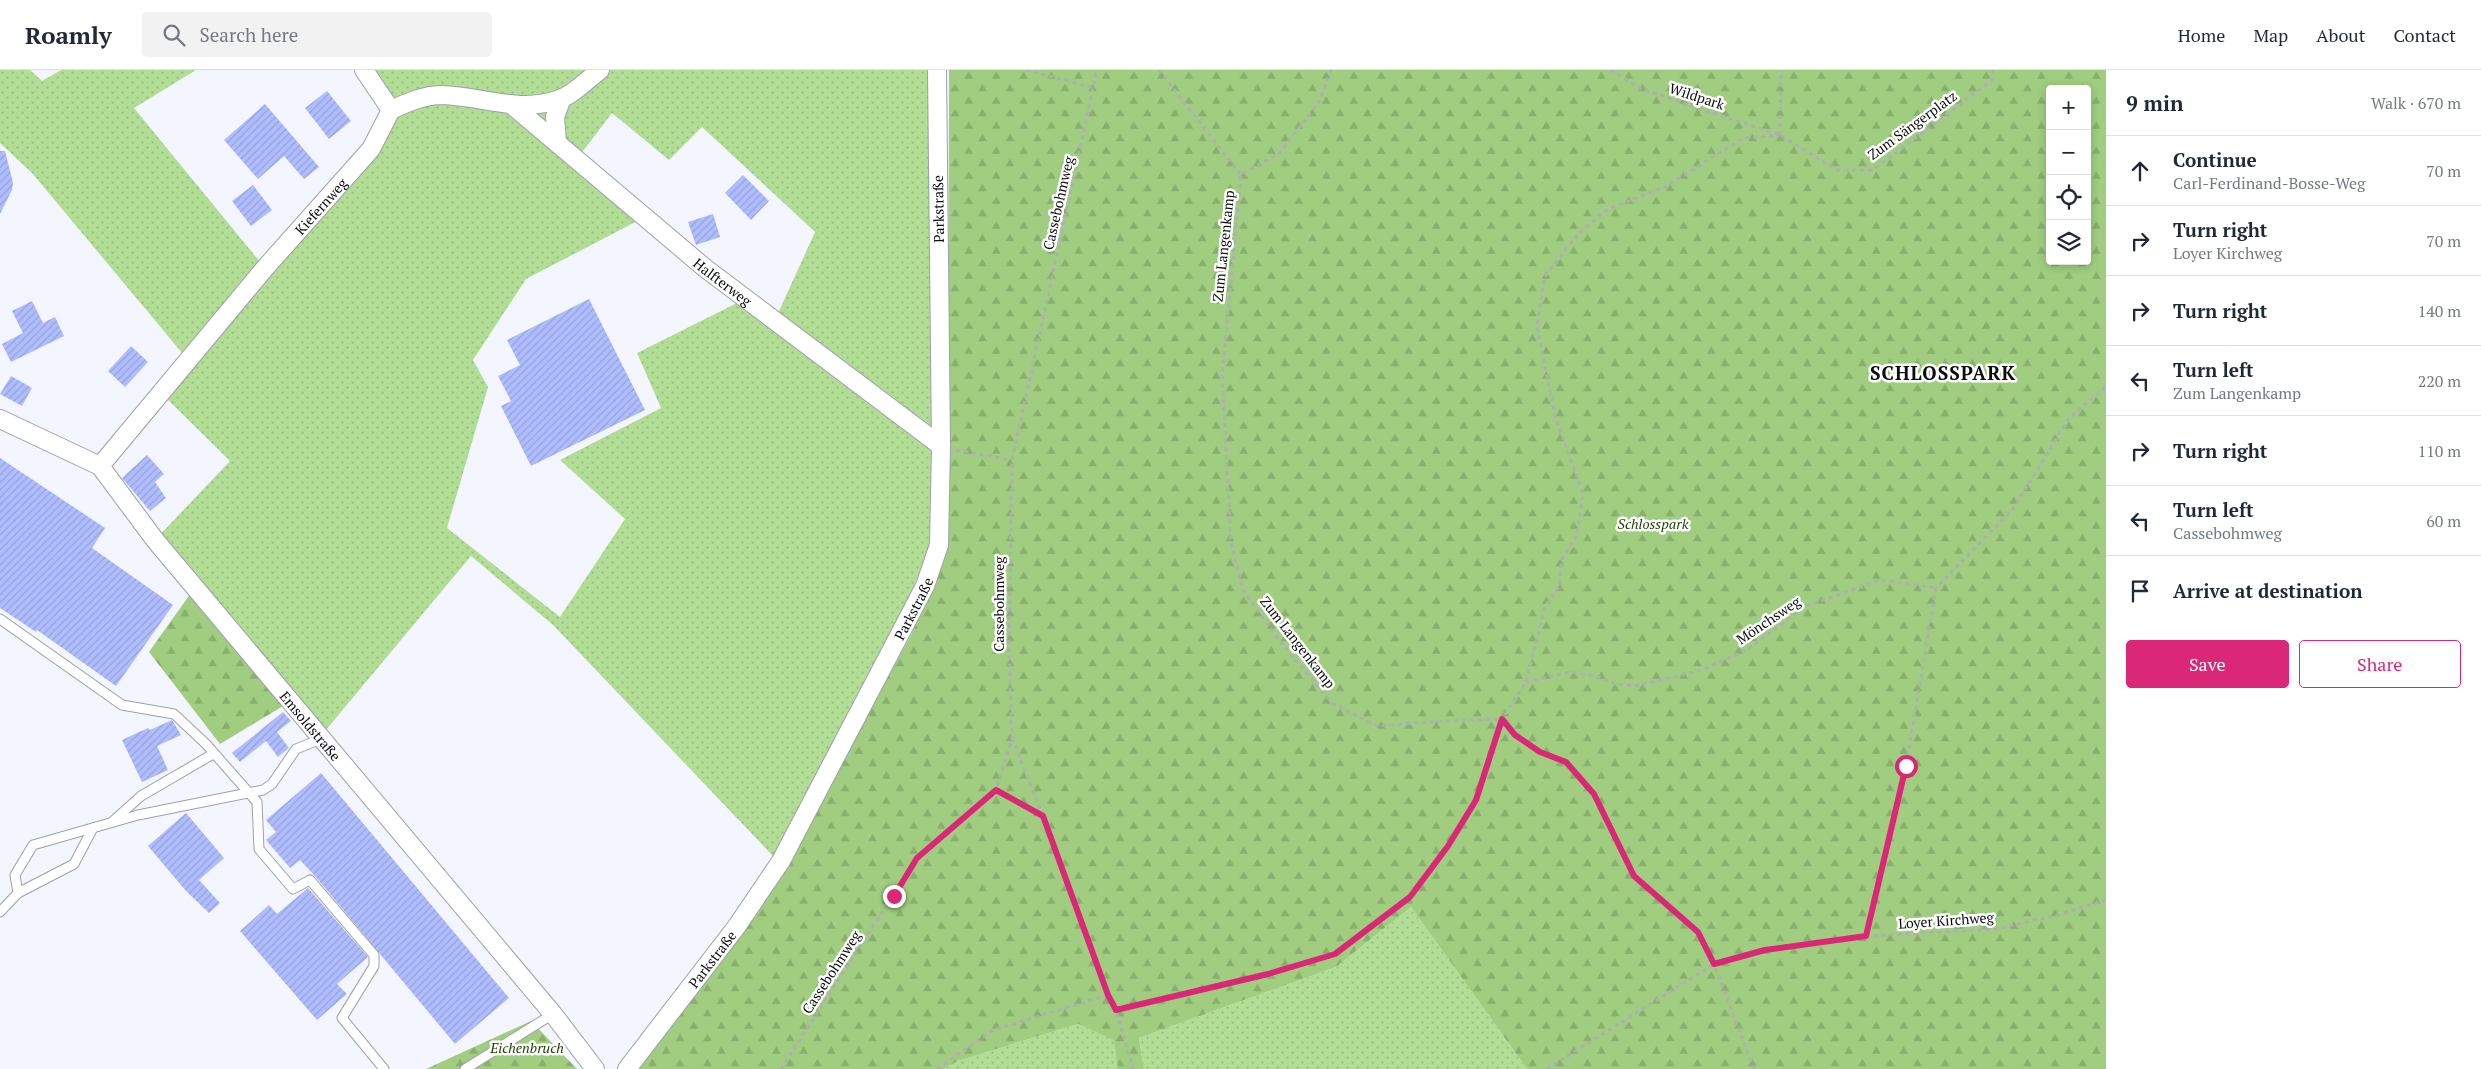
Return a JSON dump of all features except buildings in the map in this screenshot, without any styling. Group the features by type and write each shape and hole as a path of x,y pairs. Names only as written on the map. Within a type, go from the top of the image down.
{"street":[{"path":"364,70 391,110 412,101 441,95 512,105 539,105 562,98 600,70"},
{"name":"Parkstraße","path":"627,1069 737,926 781,861 925,586 939,545 941,446 937,70"},
{"path":"557,143 555,117 562,98"},
{"name":"Halfterweg","path":"512,105 705,268 941,446"},
{"name":"Kiefernweg","path":"100,466 265,268 371,149 391,110"},
{"name":"Emsoldstraße","path":"0,419 100,466 155,540 553,1014 595,1069"}],"lane":[{"path":"0,619 122,705 174,714 206,744 257,802 259,849 293,889 310,880 374,955 374,966 342,1018 384,1069"},
{"path":"18,893 15,875 33,845 111,823 263,790 272,784 296,749 321,739"},
{"path":"111,823 141,796 213,754"},
{"path":"0,912 18,893 74,864 93,828"},
{"path":"465,1069 553,1014"}],"path":[{"path":"1026,70 1095,88"},
{"name":"Cassebohmweg","path":"781,1069 917,858 996,790 1012,738 1010,625 1012,460 1095,88 1097,70"},
{"path":"1158,70 1241,174"},
{"name":"Zum Langenkamp","path":"1331,70 1319,102 1279,153 1241,174 1222,376 1232,542 1243,590 1281,643 1332,703 1377,726 1502,719"},
{"name":"Wildpark","path":"1612,70 1641,89 1780,135"},
{"path":"1116,1010 1268,974 1335,954 1410,897 1448,846 1476,800 1502,719 1526,682 1545,607 1559,587 1562,559 1577,535 1583,493 1555,416 1537,326 1545,276 1578,234 1608,209 1665,187 1743,138 1780,135 1780,70"},
{"name":"Zum Sängerplatz","path":"1780,135 1837,170 1873,170 1992,80 1993,70"},
{"path":"1866,936 1906,766 1936,588 2013,509 2069,418 2106,387"},
{"path":"941,446 982,456 1012,460"},
{"name":"Mönchsweg","path":"1526,682 1570,672 1599,677 1616,684 1635,686 1702,670 1748,650 1806,606 1881,580 1936,588"},
{"path":"1502,719 1515,735 1540,752 1566,762 1594,794 1634,876 1698,932 1714,964 1754,1069"},
{"path":"1012,738 1043,816 1108,995 1116,1010 1133,1069"},
{"path":"996,790 1043,816"},
{"name":"Loyer Kirchweg","path":"1547,1069 1714,964 1765,950 1866,936 1996,929 2054,916 2106,900"},
{"path":"937,1069 993,1030 1108,995"}],"green space":[{"path":"0,70 30,70 42,81 61,70 196,70 134,108 265,268 371,149 391,110 364,70 931,70 931,545 897,626 774,857 553,625 471,556 325,731 155,540 230,461 161,393 188,360 32,173 0,143","holes":["612,113 669,160 702,127 815,232 775,320 745,299 637,353 661,408 560,460 625,519 560,617 447,528 488,387 473,360 526,279 645,217 577,159"]},
{"name":"Schlosspark","path":"949,70 2106,70 2106,1069 1527,1069 1411,907 1336,967 1139,1038 1144,1069 1118,1069 1114,1040 1078,1024 958,1061 944,1069 639,1069 781,873 912,633 948,546"},
{"path":"193,590 288,703 220,744 149,652"},
{"path":"1411,907 1527,1069 1144,1069 1139,1038 1336,967"},
{"name":"Eichenbruch","path":"531,1021 577,1069 426,1069"},
{"path":"1078,1024 1115,1040 1118,1069 944,1069 958,1061"}],"district":[{"name":"SCHLOSSPARK","path":"1943,372"}],"route":[{"path":"894,896 917,858 996,790 1043,816 1108,995 1116,1010 1268,974 1335,954 1410,897 1448,846 1476,800 1502,719 1515,735 1540,752 1566,762 1594,794 1634,876 1698,932 1714,964 1765,950 1866,936 1906,766"}]}
